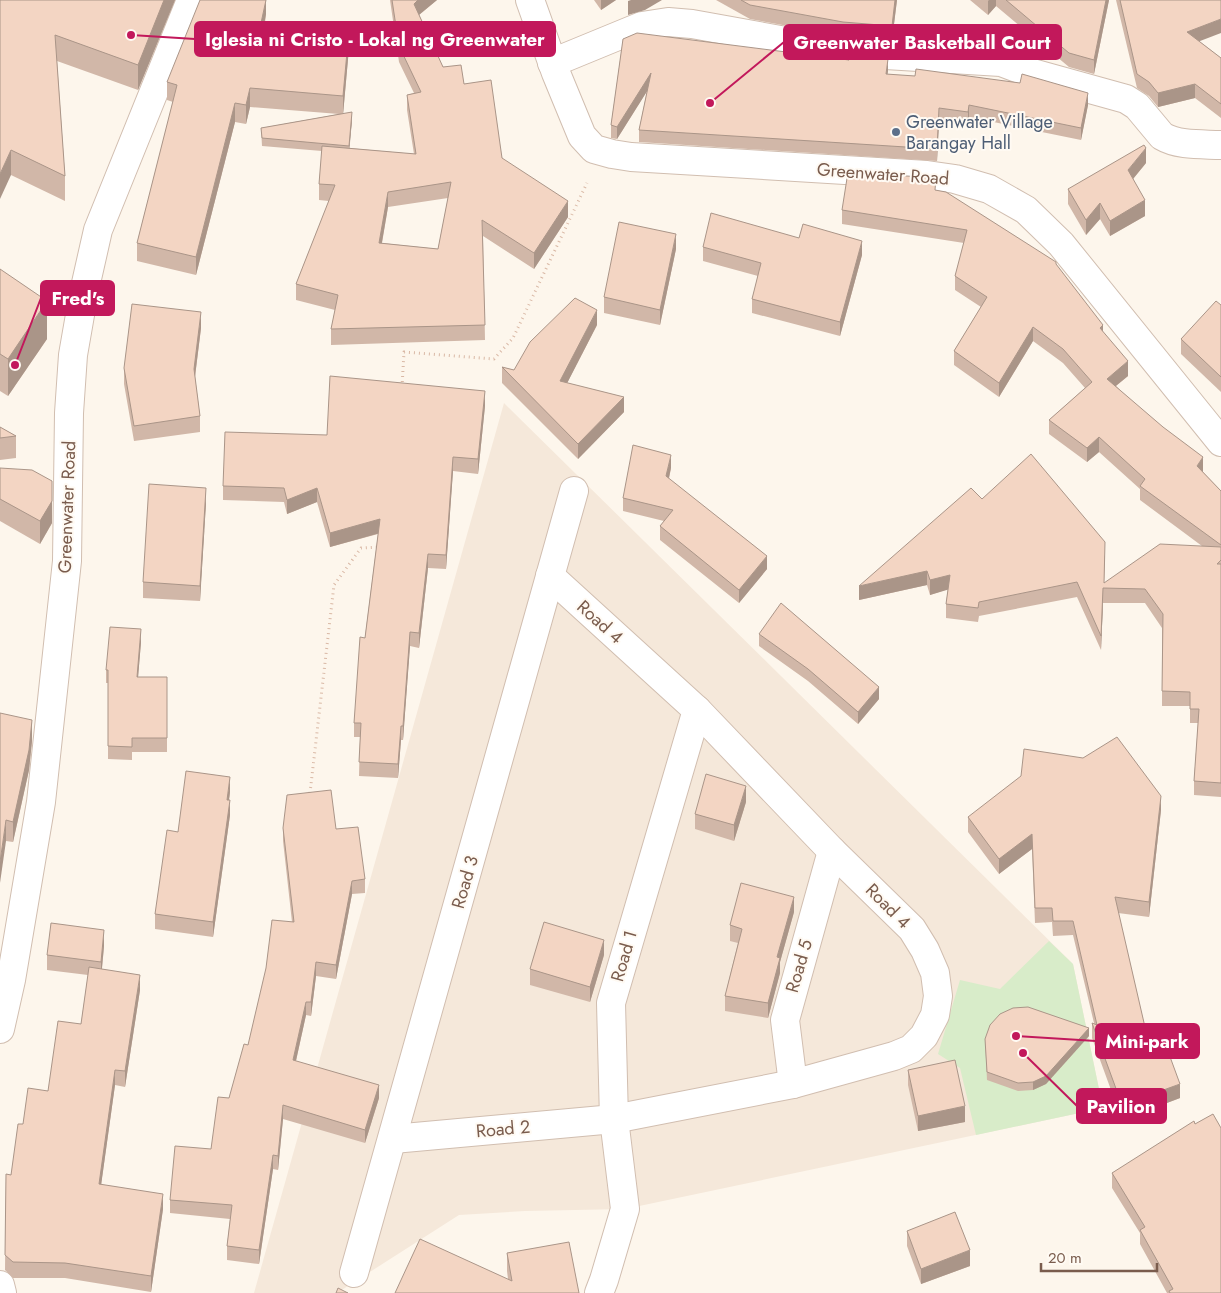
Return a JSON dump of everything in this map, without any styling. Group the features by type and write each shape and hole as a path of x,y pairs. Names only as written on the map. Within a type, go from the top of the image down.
{"street":[{"name":"Greenwater Road","path":"0,1029 11,980 42,793 67,561 70,404 73,355 83,301 98,230 191,0"},
{"name":"Greenwater Road","path":"530,0 552,63 582,136 594,149 631,157 927,176 955,179 989,189 1026,210 1061,244 1221,442"},
{"path":"552,63 642,26 668,22 692,24 860,53 1001,62 1025,71 1126,99 1137,106 1162,136 1167,139 1182,143 1221,145"},
{"name":"Road 3","path":"354,1273 574,490"},
{"name":"Road 4","path":"550,576 697,710 832,851 912,929 925,950 935,973 938,996 936,1015 924,1036 910,1049 894,1056 793,1084 614,1119"},
{"name":"Road 1","path":"599,1293 624,1210 614,1119 611,1003 697,710"},
{"name":"Road 5","path":"793,1084 784,1020 832,851"},
{"name":"Road 2","path":"393,1139 614,1119"},
{"path":"0,1285 2,1293"}],"path":[{"path":"401,391 404,352 494,359 513,338 603,151"},
{"path":"310,793 334,585 361,548 380,547"}],"shaded area":[{"path":"504,403 1073,964 1103,1108 625,1209 525,1211 459,1215 337,1293 254,1293"}],"green space":[{"path":"1049,941 1073,964 1103,1108 976,1135 960,1068 938,1054 960,980 1000,989"}],"building":[{"path":"0,0 164,0 138,65 55,35 65,176 11,150 0,174"},
{"path":"200,0 266,0 261,23 349,30 343,96 250,88 246,105 235,103 196,257 137,243 177,85 167,82"},
{"path":"392,0 418,0 414,4 443,67 461,65 464,84 491,80 502,158 568,201 534,253 482,220 485,325 331,329 338,295 296,284 335,185 319,184 322,146 416,154 407,95 421,92 399,46","holes":["451,182 438,249 379,243 388,192"]},
{"path":"741,0 895,0 892,26 843,22 750,5"},
{"path":"1006,0 1106,0 1094,60 1069,53"},
{"path":"1120,0 1221,0 1221,19 1187,32 1221,58 1221,104 1195,84 1158,93 1149,82 1137,74"},
{"path":"637,33 849,60 837,54 888,59 886,74 915,76 916,69 1020,83 1022,74 1088,93 1081,128 969,105 968,112 939,108 937,149 639,130 651,73 617,127 611,125 623,39"},
{"path":"352,112 349,146 262,138 261,128"},
{"path":"1144,145 1146,148 1128,170 1145,200 1110,221 1100,203 1086,220 1068,189"},
{"path":"848,172 936,178 935,190 946,192 1056,262 1103,325 1100,328 1128,361 1107,379 1163,427 1203,457 1197,466 1221,491 1221,545 1140,486 1145,479 1099,437 1087,448 1049,420 1092,382 1063,349 1033,327 999,383 954,351 987,297 955,276 967,230 842,210"},
{"path":"711,213 799,238 803,224 862,241 840,322 752,299 761,263 703,247"},
{"path":"619,222 676,234 660,310 604,297"},
{"path":"0,269 47,301 8,359 0,354"},
{"path":"575,298 597,310 560,381 624,397 578,444 502,367 514,370 530,342"},
{"path":"1216,301 1221,305 1221,377 1181,339"},
{"path":"132,304 201,312 194,369 200,416 134,426 124,368"},
{"path":"330,376 485,391 478,459 453,457 446,555 428,554 419,633 410,632 403,726 401,726 398,764 359,762 361,723 354,723 360,637 365,638 380,519 330,533 317,488 287,500 284,488 223,486 225,432 327,435"},
{"path":"0,427 16,436 0,438"},
{"path":"633,445 671,455 666,476 767,556 739,590 660,526 673,510 623,498"},
{"path":"1031,454 1105,542 1104,583 1160,544 1221,547 1221,560 1217,564 1221,564 1221,783 1194,781 1199,709 1190,709 1190,692 1162,691 1163,614 1145,589 1103,588 1101,636 1077,582 979,602 978,608 946,604 950,575 930,580 927,571 859,586 971,488 982,499"},
{"path":"0,468 32,470 52,481 52,501 40,521 0,499"},
{"path":"149,484 206,488 200,586 143,582"},
{"path":"781,603 879,687 858,712 808,669 759,634"},
{"path":"110,627 141,629 137,677 167,677 167,738 132,738 132,747 108,746 108,670 106,670"},
{"path":"0,713 32,720 29,750 13,822 6,820 0,862"},
{"path":"1117,737 1161,796 1149,902 1115,897 1148,1040 1162,1035 1180,1084 1122,1105 1092,1023 1097,1025 1073,921 1053,921 1052,908 1035,908 1032,834 999,859 968,817 1021,776 1024,749 1083,758"},
{"path":"186,771 230,777 227,800 230,800 213,922 155,914 167,830 178,832"},
{"path":"706,774 746,786 734,825 695,814"},
{"path":"331,790 336,829 358,827 365,879 352,881 336,965 316,962 311,1002 306,1002 293,1060 379,1085 365,1130 283,1105 278,1156 273,1155 259,1250 227,1246 232,1205 170,1200 175,1146 211,1149 218,1097 229,1098 244,1044 248,1045 266,968 272,920 294,922 283,828 287,795"},
{"path":"741,883 794,897 777,957 780,958 768,1003 725,996 742,929 730,925"},
{"path":"544,922 604,940 590,987 530,969"},
{"path":"51,923 104,930 101,962 47,955"},
{"path":"89,967 140,975 125,1071 115,1070 99,1184 163,1194 151,1276 65,1263 13,1262 5,1255 6,1174 11,1175 18,1124 23,1124 28,1088 48,1091 58,1021 81,1024"},
{"path":"1028,1007 1089,1028 1046,1076 1033,1082 1018,1083 987,1072 985,1039 990,1025 1000,1014 1013,1008"},
{"path":"955,1060 965,1106 918,1116 908,1070"},
{"path":"1213,1114 1221,1128 1221,1293 1170,1293 1169,1291 1173,1289 1140,1230 1145,1227 1112,1173 1194,1121 1195,1124"},
{"path":"955,1212 970,1250 921,1269 907,1231"},
{"path":"420,1239 512,1281 507,1253 569,1242 579,1293 395,1293"},
{"path":"338,1288 348,1293 336,1293"}],"place":[{"name":"Iglesia ni Cristo - Lokal ng Greenwater","path":"131,35"},
{"name":"Greenwater Basketball Court","path":"710,103"},
{"name":"Greenwater Village Barangay Hall","path":"896,132"},
{"name":"Fred's","path":"15,365"},
{"name":"Mini-park","path":"1016,1036"},
{"name":"Pavilion","path":"1023,1053"}]}
